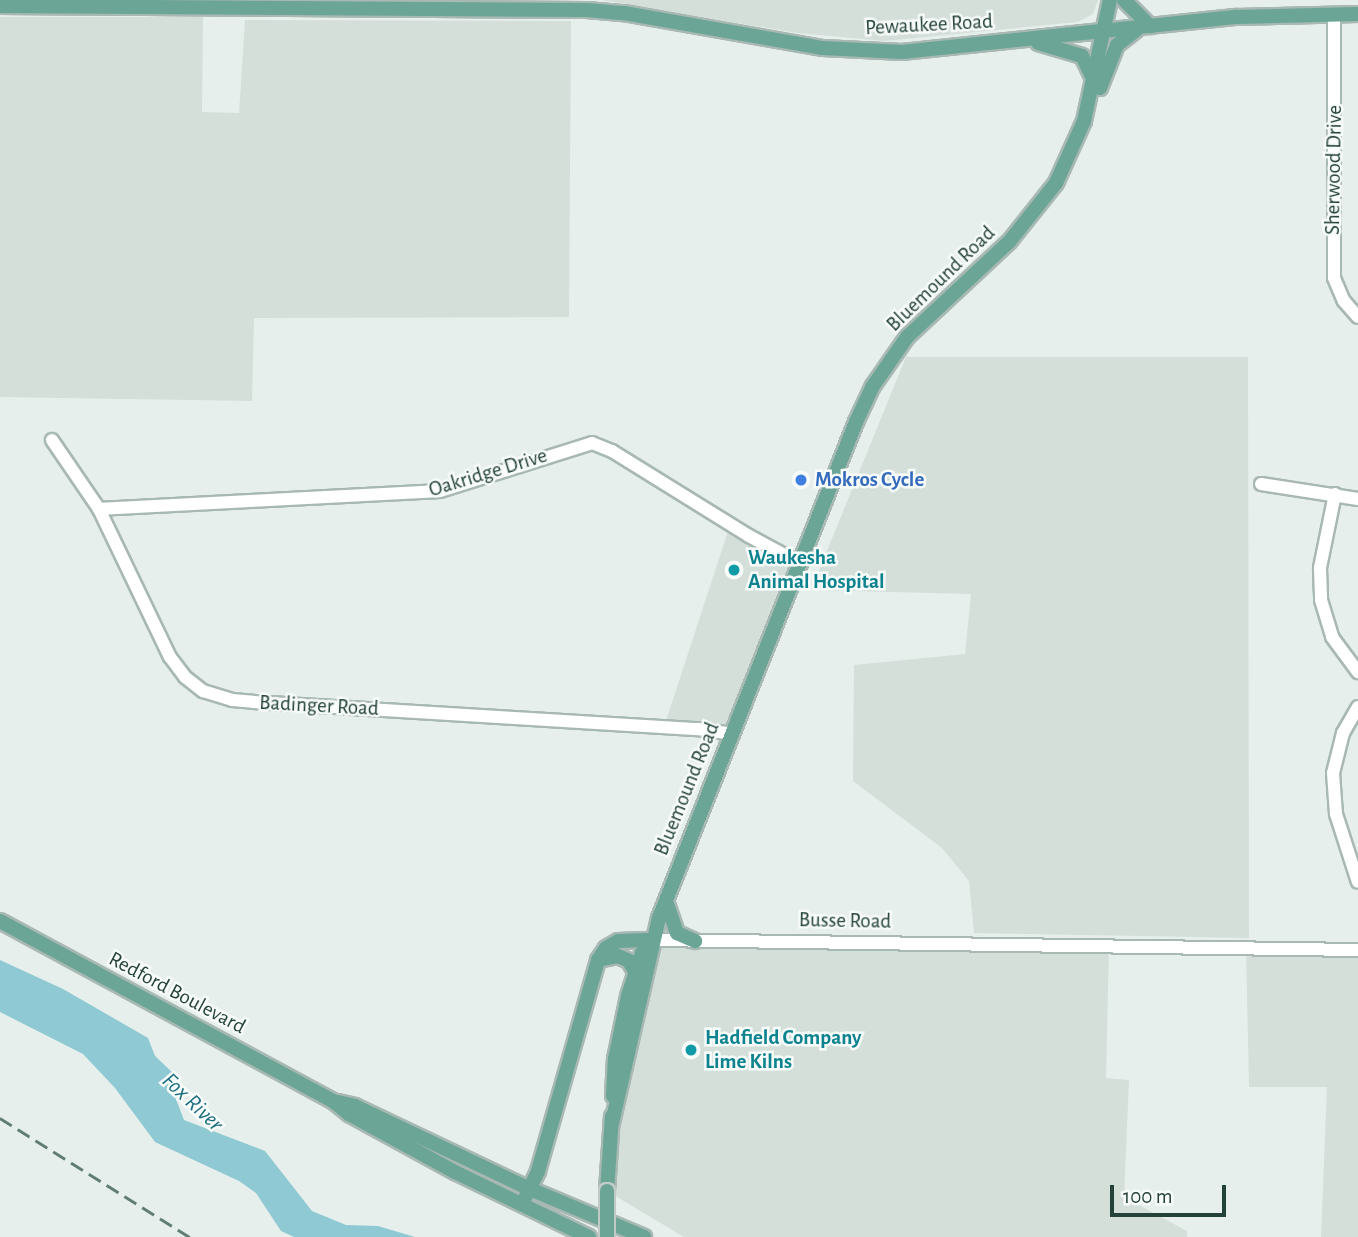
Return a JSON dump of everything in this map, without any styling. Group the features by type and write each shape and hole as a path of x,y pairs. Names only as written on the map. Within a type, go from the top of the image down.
{"main road":[{"name":"Bluemound Road","path":"612,1123 649,970 652,940 856,422 879,377 911,333 1009,242 1044,201 1068,162 1088,106 1110,0"},
{"path":"1088,106 1100,89 1119,42 1130,33 1147,27 1124,0"},
{"name":"Pewaukee Road","path":"0,6 587,10 624,13 823,48 873,52 902,52 1027,40 1237,17 1358,15"},
{"path":"1027,40 1082,56 1094,82"},
{"path":"666,901 677,933 695,941"},
{"name":"Redford Boulevard","path":"0,921 333,1101 349,1114 589,1237"},
{"name":"Bluemound Road","path":"607,1237 615,1059 635,972 642,953 652,940"},
{"name":"Busse Road","path":"598,960 604,950 618,941 652,940"},
{"path":"522,1205 530,1189 598,960 618,956 629,961 635,972"},
{"name":"Redford Boulevard","path":"333,1101 355,1106 530,1189 644,1237"}],"street":[{"name":"Sherwood Drive","path":"1334,15 1334,278 1344,301 1358,317"},
{"name":"Badinger Road","path":"52,440 99,509 170,657 190,682 216,696 253,702 732,734"},
{"name":"Oakridge Drive","path":"99,509 440,491 592,443 612,451 748,536 801,564"},
{"path":"1261,484 1358,499"},
{"path":"1335,494 1320,568 1321,600 1332,637 1358,672"},
{"path":"1358,708 1343,733 1333,773 1336,814 1358,882"},
{"name":"Busse Road","path":"652,940 1358,950"}],"shaded area":[{"path":"601,0 1098,0 1093,14 1078,22 885,41 797,33"},
{"path":"0,17 203,17 202,112 239,113 245,20 571,21 569,317 254,318 252,401 0,397"},
{"path":"906,357 1248,357 1249,938 974,933 969,881 942,848 853,781 854,665 965,654 971,594 811,590"},
{"path":"730,525 801,564 732,734 664,727"},
{"path":"652,940 1109,946 1106,1078 1129,1080 1124,1197 1187,1231 1187,1237 684,1237 607,1191 609,1162"},
{"path":"1246,948 1358,950 1358,1237 1321,1237 1327,1087 1249,1087"}],"water":[{"path":"0,960 63,989 148,1038 155,1056 175,1075 174,1094 184,1120 265,1151 312,1211 346,1225 378,1226 415,1237 294,1237 281,1231 256,1193 239,1181 155,1142 115,1088 83,1054 0,1012"}],"railway":[{"path":"0,1118 190,1237"}],"place":[{"name":"Mokros Cycle","path":"801,480"},
{"name":"Waukesha Animal Hospital","path":"734,570"},
{"name":"Hadfield Company Lime Kilns","path":"691,1050"}],"water label":[{"name":"Fox River","path":"192,1103"}]}
